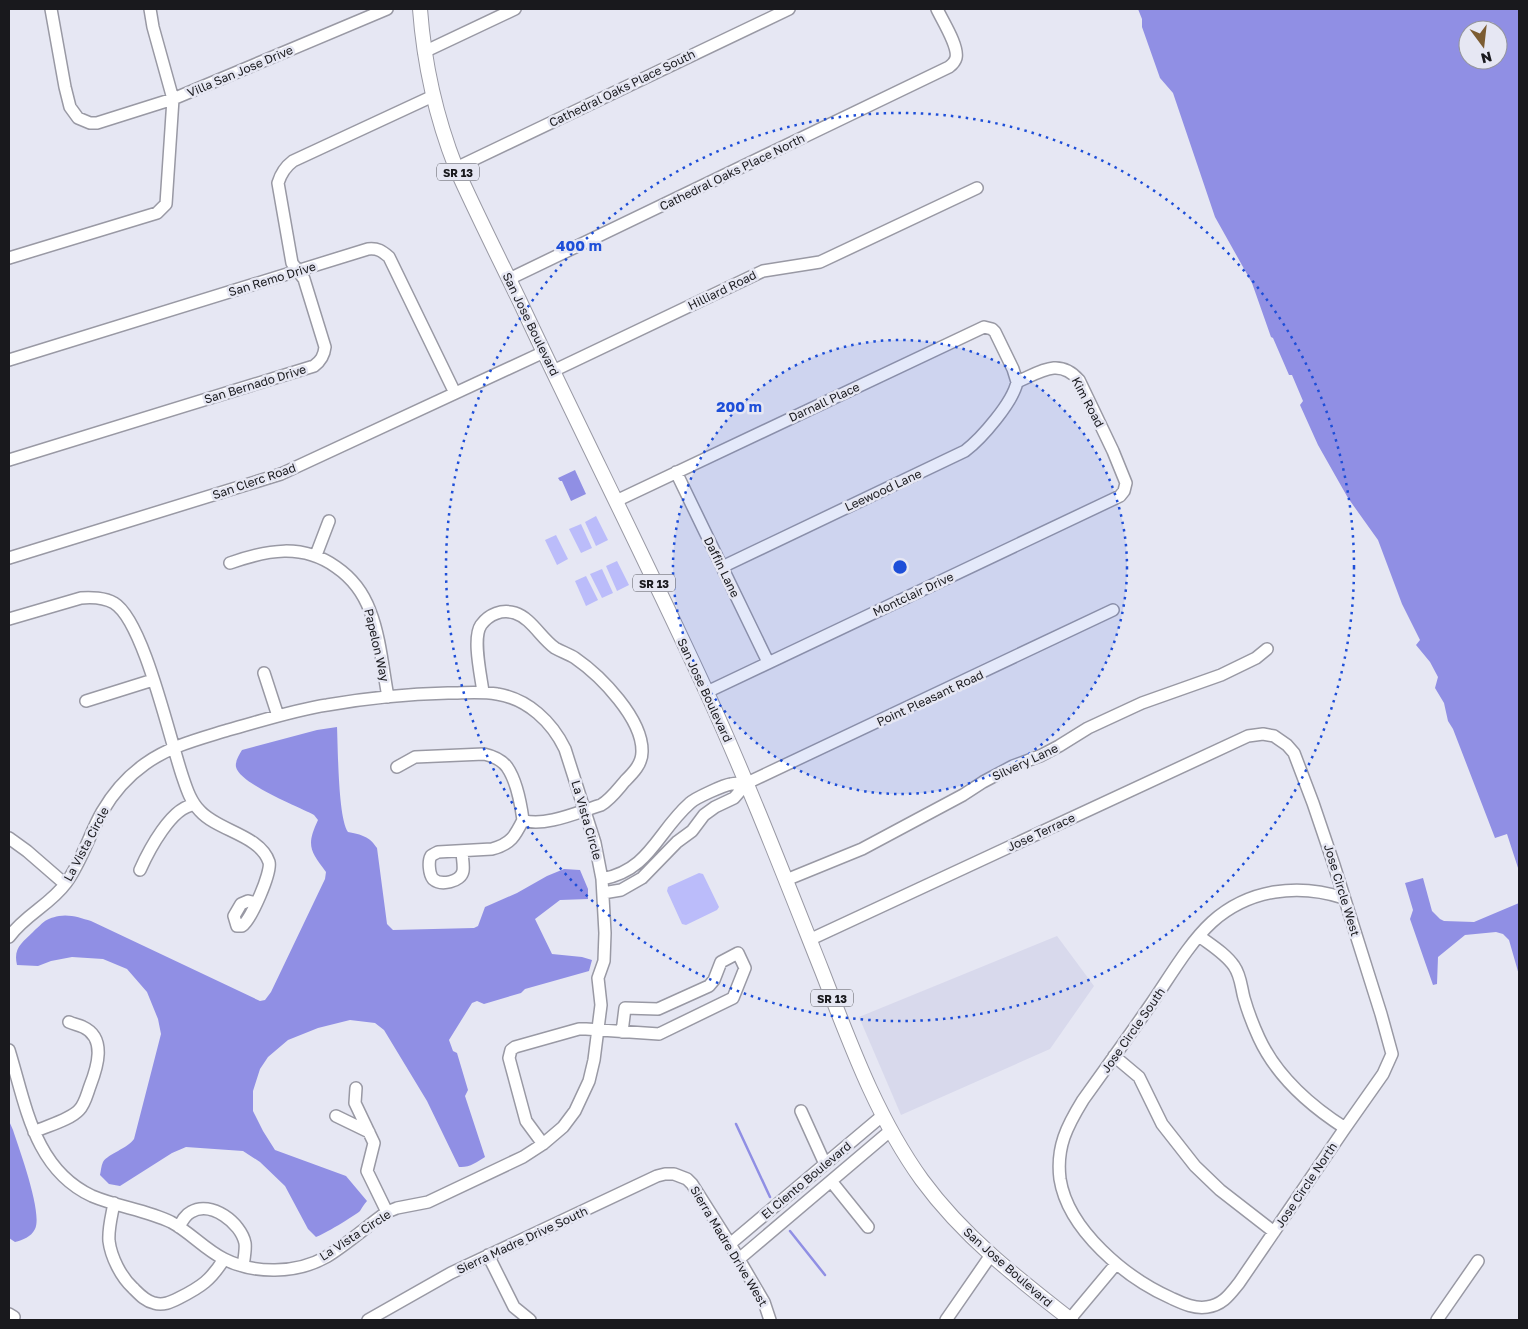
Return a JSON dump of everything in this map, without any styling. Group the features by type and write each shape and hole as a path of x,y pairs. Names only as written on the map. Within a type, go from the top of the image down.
{"main road":[{"name":"San Jose Boulevard","path":"420,9 424,52 433,96 440,124 456,168 707,692 747,783 868,1086 882,1116 902,1152 938,1201 968,1234 991,1256 1070,1320"}],"street":[{"name":"Villa San Jose Drive","path":"51,9 70,106 78,118 90,123 97,123 174,99 387,9"},
{"path":"9,258 157,213 163,208 167,199 174,99 153,27 150,9"},
{"path":"424,52 515,9"},
{"name":"Cathedral Oaks Place South","path":"456,168 789,9"},
{"name":"Cathedral Oaks Place North","path":"508,279 949,67 957,57 956,49 936,9"},
{"name":"San Bernado Drive","path":"9,460 314,366 320,362 324,355 325,347 304,279 292,262 278,183 280,175 285,167 293,161 433,96"},
{"name":"Hilliard Road","path":"553,371 763,271 820,262 977,188"},
{"name":"San Remo Drive","path":"9,360 376,248 389,257 455,393"},
{"name":"Darnall Place","path":"616,502 984,327 995,332 1017,382"},
{"name":"San Clerc Road","path":"9,558 281,474 544,352"},
{"name":"Kim Road","path":"1017,382 1055,367 1067,370 1079,380 1126,483 1124,491 1120,496"},
{"name":"Leewood Lane","path":"722,567 965,451 977,441 995,420 1012,397 1017,382"},
{"name":"Daffin Lane","path":"676,472 768,662"},
{"name":"Montclair Drive","path":"707,692 1120,496"},
{"path":"316,556 329,521"},
{"name":"Papelon Way","path":"230,563 270,552 296,551 330,562 345,573 364,597 374,624 388,697"},
{"path":"9,618 81,598 88,598 115,604 130,621 147,659 183,778 195,805 210,820 257,845 266,855 270,865 269,870 256,903"},
{"name":"Point Pleasant Road","path":"602,879 624,873 644,858 667,828 691,802 730,784 747,783 1113,610"},
{"path":"483,692 477,638 480,626 487,618 496,613 507,612 517,614 526,620 543,638 576,659 610,689 631,718 639,734 642,753 636,769 607,802 543,822 523,820"},
{"name":"Silvery Lane","path":"786,880 862,849 1005,770 1040,756 1095,725 1142,703 1221,675 1256,658 1267,649"},
{"path":"264,673 278,716"},
{"path":"86,702 153,680"},
{"name":"La Vista Circle","path":"9,937 26,917 45,904 65,884 75,869 111,797 137,770 159,754 173,747 278,716 327,705 417,694 483,692 519,701 537,713 559,736 565,748 595,843 602,879 605,934 604,961 598,978 601,1005 592,1070 584,1094 570,1119 543,1144 523,1157 428,1202 397,1208 387,1212 325,1257 304,1266 279,1270 252,1269 224,1259 210,1251 179,1227 162,1218 114,1203"},
{"name":"Jose Terrace","path":"809,940 1248,736 1263,734 1274,736"},
{"name":"Jose Circle West","path":"1274,736 1287,745 1294,753 1314,802 1382,1014 1392,1054"},
{"path":"397,767 415,757 484,754 500,760 507,767 521,808 523,820 515,836 508,843 492,849 462,851"},
{"name":"Point Pleasant Road","path":"603,893 621,890 642,878 680,840 692,831 704,815 715,807 734,798 747,783"},
{"path":"140,870 161,830 182,810 190,805 195,805"},
{"path":"667,828 680,840"},
{"path":"9,838 28,851 65,884"},
{"path":"644,858 653,866"},
{"name":"Jose Circle South","path":"1210,1307 1188,1306 1141,1283 1116,1264 1086,1232 1070,1209 1061,1184 1059,1160 1065,1133 1077,1107 1199,936 1213,922 1233,907 1250,899 1287,890 1312,890 1344,898"},
{"path":"1199,936 1233,964 1241,981 1249,1015 1274,1064 1289,1082 1320,1112 1345,1128"},
{"path":"543,1144 526,1121 509,1058 514,1047 579,1030 598,1029 622,1032 659,1034 733,998 745,968 738,953 721,962 714,980 709,986 658,1009 625,1008 622,1032"},
{"path":"709,986 726,1002"},
{"path":"34,1132 78,1111 83,1104 93,1077 99,1050 95,1040 91,1032 84,1027 69,1022"},
{"path":"9,1050 34,1132 46,1156 55,1168 72,1183 92,1196 114,1203 109,1241 125,1281 146,1300 155,1304 167,1304 199,1288 216,1272 224,1259"},
{"name":"Jose Circle North","path":"1210,1307 1226,1299 1239,1283 1384,1074 1392,1054"},
{"path":"1114,1056 1139,1077 1162,1124 1195,1166 1220,1190 1274,1232"},
{"path":"356,1088 355,1103 374,1142 367,1171 387,1212"},
{"path":"802,1111 825,1164"},
{"path":"336,1116 369,1132"},
{"name":"El Ciento Boulevard","path":"730,1244 882,1116"},
{"name":"El Ciento Boulevard","path":"739,1259 890,1131"},
{"name":"Sierra Madre Drive South","path":"368,1320 451,1273 656,1176 674,1174 681,1176"},
{"name":"Sierra Madre Drive West","path":"681,1176 692,1184 730,1244 764,1302 770,1320"},
{"path":"831,1181 868,1227"},
{"path":"179,1227 185,1216 192,1211 207,1209 222,1214 234,1222 241,1233 245,1244 243,1266"},
{"path":"488,1255 514,1306 530,1320"},
{"path":"946,1320 991,1256"},
{"path":"1437,1320 1478,1262"},
{"path":"1070,1320 1116,1264"},
{"path":"386,1310 392,1320"}],"shaded area":[{"path":"1138,9 1519,9 1519,871 1507,834 1495,838 1453,729 1448,721 1444,703 1435,688 1438,677 1430,662 1416,645 1420,640 1402,604 1378,540 1348,498 1318,445 1300,405 1303,401 1292,375 1289,375 1271,337 1252,283 1215,217 1173,93 1160,78 1142,27 1142,19"},
{"path":"575,470 586,494 571,501 562,481 558,478"},
{"path":"596,516 608,540 596,546 585,522"},
{"path":"581,524 592,548 581,553 569,529"},
{"path":"556,535 568,559 557,565 545,540"},
{"path":"617,561 629,585 617,591 606,566"},
{"path":"602,569 613,593 602,598 590,574"},
{"path":"586,576 598,600 586,606 575,581"},
{"path":"337,727 340,798 345,824 348,832 365,837 377,848 387,924 393,930 474,928 478,926 485,907 564,869 580,870 588,889 588,899 560,900 535,919 552,954 592,960 589,971 525,989 521,993 484,1004 477,1001 472,1003 449,1040 453,1051 457,1053 468,1090 465,1096 485,1157 466,1167 459,1167 427,1101 384,1030 375,1023 350,1020 318,1028 288,1040 268,1057 260,1069 253,1091 253,1111 275,1150 346,1176 367,1201 360,1211 319,1236 316,1237 308,1229 285,1186 260,1162 243,1151 186,1147 172,1153 120,1186 109,1184 100,1175 102,1165 109,1156 127,1146 134,1139 161,1034 158,1019 147,992 127,969 103,959 72,957 51,961 38,966 17,965 17,950 25,939 47,920 59,916 75,917 91,921 260,1001 265,1000 271,992 325,879 326,872 313,853 311,842 318,820 314,815 258,788 248,781 240,774 236,767 237,760 242,750 317,730"},
{"path":"699,873 703,874 719,907 717,910 686,925 682,924 667,891 668,887"},
{"path":"1423,878 1432,911 1444,921 1474,922 1519,903 1519,975 1509,940 1503,934 1496,932 1465,935 1438,957 1437,984 1433,985 1410,919 1413,910 1405,883"},
{"path":"1057,936 1094,986 1050,1049 901,1115 859,1017"},
{"path":"9,1121 29,1181 37,1221 35,1229 29,1236 15,1242 9,1238"}],"waterway":[{"path":"736,1124 770,1197"},
{"path":"790,1231 825,1275"}]}
